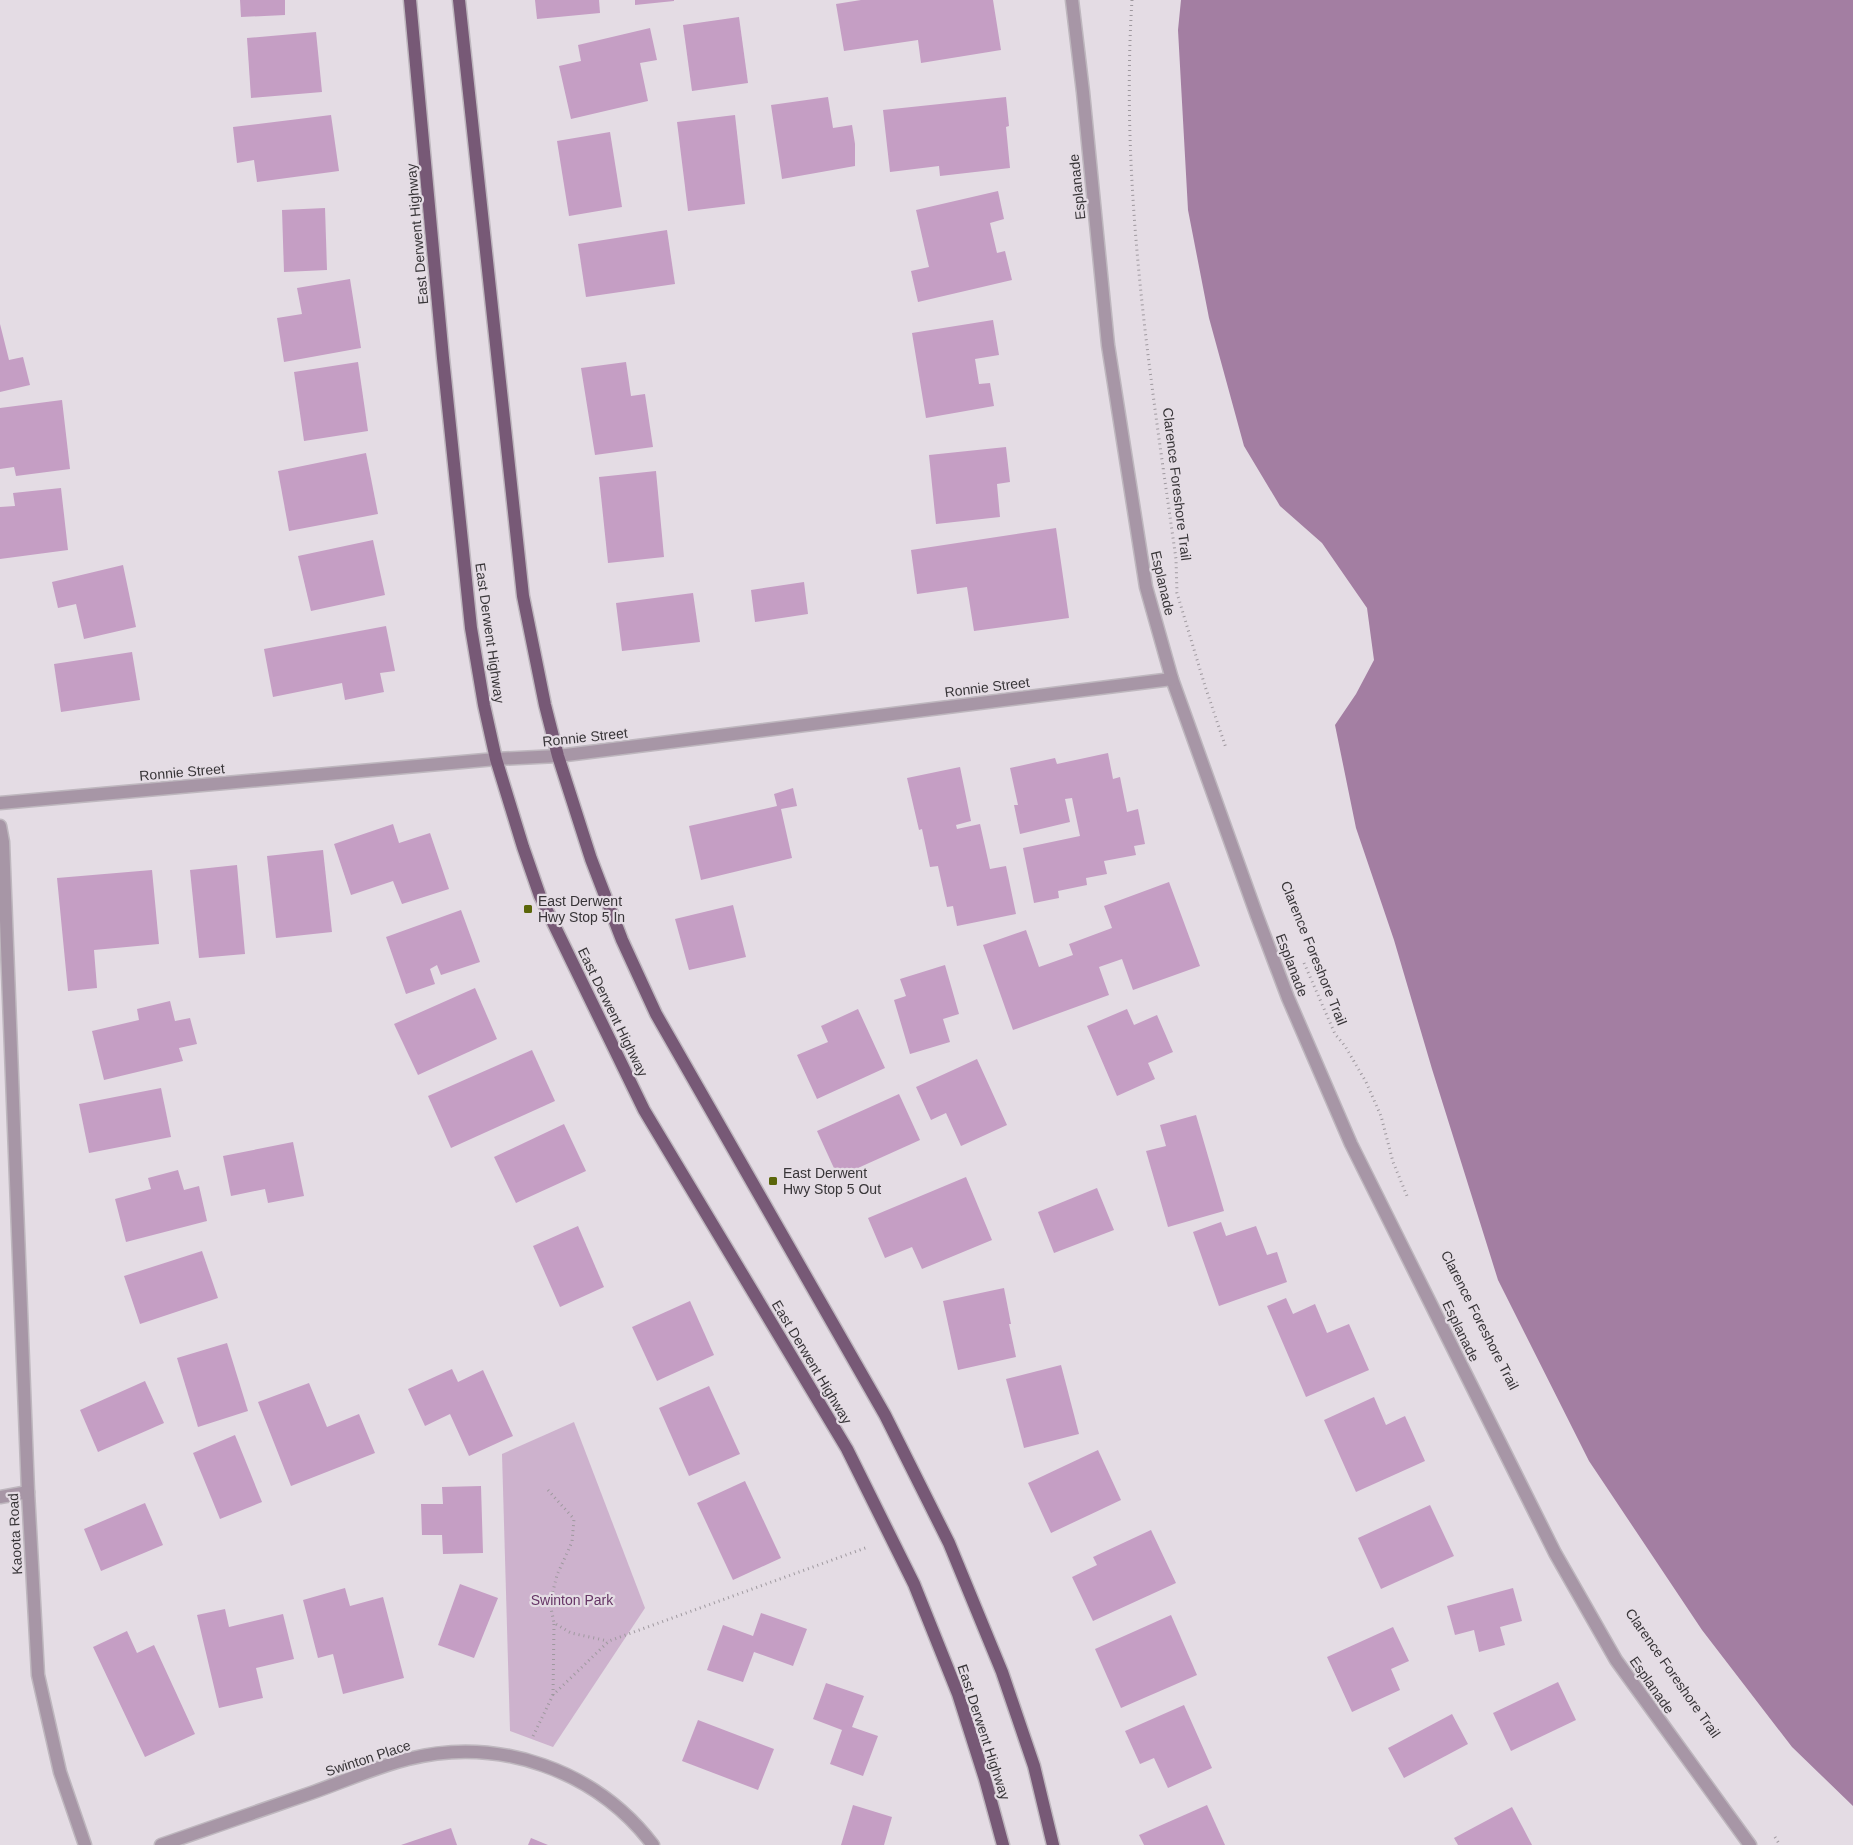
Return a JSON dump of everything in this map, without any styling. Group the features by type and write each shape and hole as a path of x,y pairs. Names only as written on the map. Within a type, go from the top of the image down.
{"main road":[{"name":"East Derwent Highway","path":"410,0 443,358 471,628 484,705 496,759 523,846 540,896 644,1110 847,1448 892,1538 914,1584 958,1694 985,1779 1003,1845"},
{"path":"458,0 523,596 545,705 558,756 591,859 622,940 656,1014 885,1415 949,1543 1002,1672 1034,1766 1054,1845"}],"street":[{"name":"Esplanade","path":"1072,0 1108,345 1146,587 1172,679 1257,916 1285,989 1356,1153 1555,1553 1622,1668 1750,1845"},
{"name":"Ronnie Street","path":"0,803 496,759 558,756 1172,679"},
{"name":"Kaoota Road","path":"0,826 3,842 28,1492 38,1675 60,1772 85,1845"},
{"path":"0,1497 28,1492"},
{"name":"Swinton Place","path":"161,1845 408,1759 452,1752 486,1752 523,1758 560,1771 594,1789 623,1811 653,1845"}],"path":[{"name":"Clarence Foreshore Trail","path":"1132,0 1130,33 1131,186 1138,270 1176,559 1177,593 1227,751"},
{"name":"Clarence Foreshore Trail","path":"1302,959 1335,1034 1345,1046 1366,1082 1381,1116 1394,1162 1408,1197"},
{"path":"548,1490 574,1520 572,1542 557,1575 550,1603 554,1623 553,1695"},
{"path":"523,1758 553,1695 609,1641 892,1538"},
{"path":"554,1623 571,1633 609,1641"},
{"path":"1769,1829 1780,1845"}],"green space":[{"name":"Swinton Park","path":"574,1422 645,1608 553,1747 510,1731 502,1454"}],"shaded area":[{"path":"1181,0 1853,0 1853,1806 1792,1747 1702,1630 1589,1461 1498,1280 1394,940 1356,828 1335,725 1356,694 1374,660 1367,608 1322,543 1280,506 1244,446 1209,318 1188,210 1178,30"}],"building":[{"path":"240,0 285,0 285,15 241,17"},
{"path":"535,0 599,0 600,13 537,19"},
{"path":"635,0 674,0 674,1 635,5"},
{"path":"861,0 993,0 1001,50 921,63 918,40 844,51 836,4"},
{"path":"739,17 748,83 692,91 683,25"},
{"path":"650,28 657,60 640,63 648,101 571,119 559,66 581,61 578,45"},
{"path":"316,32 322,92 251,98 247,38"},
{"path":"828,97 833,128 852,125 855,144 855,166 782,179 771,105"},
{"path":"1006,97 1009,126 1006,127 1010,168 940,176 939,166 890,172 883,110"},
{"path":"331,115 339,171 257,182 254,160 237,163 233,127"},
{"path":"735,115 745,204 688,211 677,122"},
{"path":"610,132 622,207 569,216 557,141"},
{"path":"998,191 1004,219 990,223 997,253 1005,251 1012,280 918,302 911,271 929,267 916,210"},
{"path":"325,208 327,270 284,272 282,210"},
{"path":"667,230 675,284 586,297 578,244"},
{"path":"350,279 361,348 284,362 277,318 302,314 297,288"},
{"path":"993,320 999,355 975,359 979,384 990,383 994,406 926,418 912,333"},
{"path":"0,324 9,360 23,357 30,385 0,392"},
{"path":"358,362 368,431 304,441 294,372"},
{"path":"626,362 631,396 645,394 653,447 595,455 581,368"},
{"path":"62,400 70,469 16,476 14,467 0,469 0,408"},
{"path":"1006,447 1010,482 997,484 1000,517 936,524 929,455"},
{"path":"366,453 378,514 289,531 278,471"},
{"path":"656,471 664,557 608,563 599,477"},
{"path":"61,488 68,550 0,559 0,507 15,506 13,493"},
{"path":"1056,528 1069,618 974,631 967,587 917,594 911,550"},
{"path":"373,540 385,595 311,611 298,556"},
{"path":"123,565 136,627 84,639 76,604 58,608 52,582"},
{"path":"804,582 808,614 755,622 751,590"},
{"path":"693,593 700,642 622,651 616,603"},
{"path":"386,626 395,671 380,673 384,692 345,700 342,683 273,697 264,649"},
{"path":"132,652 140,700 61,712 54,664"},
{"path":"1108,753 1113,779 1120,777 1127,812 1138,809 1145,844 1134,846 1136,855 1104,861 1107,874 1086,878 1087,885 1058,891 1059,898 1034,903 1023,848 1080,836 1072,798 1065,799 1070,822 1020,834 1014,805 1018,805 1010,768 1055,758 1057,764"},
{"path":"960,767 971,821 956,825 957,829 980,824 990,869 1006,866 1016,914 957,926 953,906 947,907 938,866 930,867 922,829 919,830 907,778"},
{"path":"793,788 797,806 781,809 792,858 701,880 689,826 777,806 774,794"},
{"path":"393,824 399,843 430,833 449,889 402,904 393,881 351,895 334,844"},
{"path":"323,850 332,932 276,938 267,856"},
{"path":"237,865 245,954 199,958 190,870"},
{"path":"152,870 159,944 94,950 97,988 68,991 57,878"},
{"path":"1169,882 1200,966 1133,990 1122,959 1099,967 1109,995 1013,1030 983,945 1026,930 1039,967 1073,955 1069,944 1112,928 1104,906"},
{"path":"733,905 746,957 689,970 675,919"},
{"path":"461,910 480,962 441,975 437,965 430,969 435,984 406,994 386,937"},
{"path":"945,965 959,1014 943,1019 950,1042 910,1054 894,1000 906,996 900,979"},
{"path":"475,988 497,1039 418,1075 394,1024"},
{"path":"170,1001 175,1021 190,1018 197,1044 179,1048 183,1061 104,1080 92,1031 139,1020 137,1009"},
{"path":"858,1009 885,1068 817,1099 797,1055 828,1042 821,1026"},
{"path":"1127,1009 1134,1025 1157,1015 1173,1052 1148,1063 1155,1079 1117,1096 1087,1026"},
{"path":"532,1050 555,1101 451,1148 428,1096"},
{"path":"977,1059 1007,1125 961,1146 946,1113 931,1120 916,1087"},
{"path":"161,1088 171,1137 89,1153 79,1104"},
{"path":"899,1094 920,1140 838,1177 817,1131"},
{"path":"1196,1115 1224,1211 1168,1227 1146,1151 1166,1146 1160,1125"},
{"path":"564,1124 586,1171 516,1203 494,1157"},
{"path":"293,1142 304,1196 268,1203 265,1189 231,1196 223,1156"},
{"path":"178,1170 184,1190 199,1186 207,1221 126,1242 115,1199 151,1189 148,1178"},
{"path":"966,1177 992,1240 922,1269 912,1247 885,1258 868,1218"},
{"path":"1097,1188 1114,1230 1054,1253 1038,1212"},
{"path":"1221,1222 1226,1236 1256,1226 1267,1255 1277,1252 1287,1282 1219,1306 1193,1232"},
{"path":"578,1226 604,1287 560,1307 533,1246"},
{"path":"202,1251 218,1298 140,1324 124,1276"},
{"path":"1004,1288 1016,1357 958,1370 943,1301"},
{"path":"1286,1298 1293,1314 1315,1304 1327,1333 1349,1324 1369,1370 1306,1397 1267,1306"},
{"path":"690,1301 714,1355 657,1381 632,1327"},
{"path":"227,1343 248,1411 198,1427 177,1358"},
{"path":"1061,1365 1079,1434 1024,1448 1006,1379"},
{"path":"452,1369 458,1382 483,1370 513,1436 469,1456 450,1414 425,1426 408,1389"},
{"path":"145,1381 164,1423 98,1452 80,1410"},
{"path":"309,1383 327,1427 359,1414 375,1453 291,1486 258,1402"},
{"path":"709,1386 740,1454 689,1476 659,1408"},
{"path":"1374,1397 1386,1425 1405,1416 1425,1461 1356,1492 1324,1420"},
{"path":"235,1435 262,1502 220,1519 193,1453"},
{"path":"1098,1450 1121,1500 1051,1533 1028,1483"},
{"path":"745,1481 781,1558 733,1580 697,1503"},
{"path":"481,1486 483,1553 443,1554 442,1535 422,1535 421,1504 443,1504 442,1487"},
{"path":"145,1503 163,1545 101,1571 84,1529"},
{"path":"1430,1505 1454,1556 1381,1589 1358,1538"},
{"path":"1151,1530 1176,1583 1093,1621 1072,1577 1097,1565 1093,1557"},
{"path":"460,1584 498,1598 474,1658 438,1645"},
{"path":"345,1588 350,1606 383,1597 404,1678 343,1694 333,1654 318,1658 303,1600"},
{"path":"1513,1588 1522,1621 1500,1627 1505,1645 1479,1652 1474,1630 1455,1635 1447,1606"},
{"path":"225,1609 229,1627 283,1614 294,1659 256,1668 263,1698 219,1708 197,1615"},
{"path":"761,1613 807,1629 793,1666 754,1652 743,1682 707,1670 723,1625 753,1636"},
{"path":"1171,1615 1197,1675 1121,1708 1095,1649"},
{"path":"1393,1627 1409,1661 1391,1669 1400,1690 1352,1712 1327,1657"},
{"path":"127,1631 137,1653 154,1645 195,1734 145,1757 93,1647"},
{"path":"1558,1682 1576,1720 1511,1751 1493,1713"},
{"path":"826,1683 864,1696 852,1727 878,1736 863,1776 830,1764 842,1730 813,1719"},
{"path":"1184,1705 1212,1768 1168,1788 1154,1758 1140,1764 1125,1731"},
{"path":"1452,1714 1468,1744 1404,1778 1388,1748"},
{"path":"698,1720 774,1749 758,1790 682,1761"},
{"path":"853,1805 892,1817 884,1845 841,1845"},
{"path":"1207,1805 1225,1845 1144,1845 1139,1835"},
{"path":"1512,1807 1532,1845 1458,1845 1454,1838"},
{"path":"451,1828 457,1845 401,1845"},
{"path":"531,1838 548,1845 528,1845"}],"place":[{"name":"East Derwent Hwy Stop 5 In","path":"528,909"},
{"name":"East Derwent Hwy Stop 5 Out","path":"773,1181"}]}
